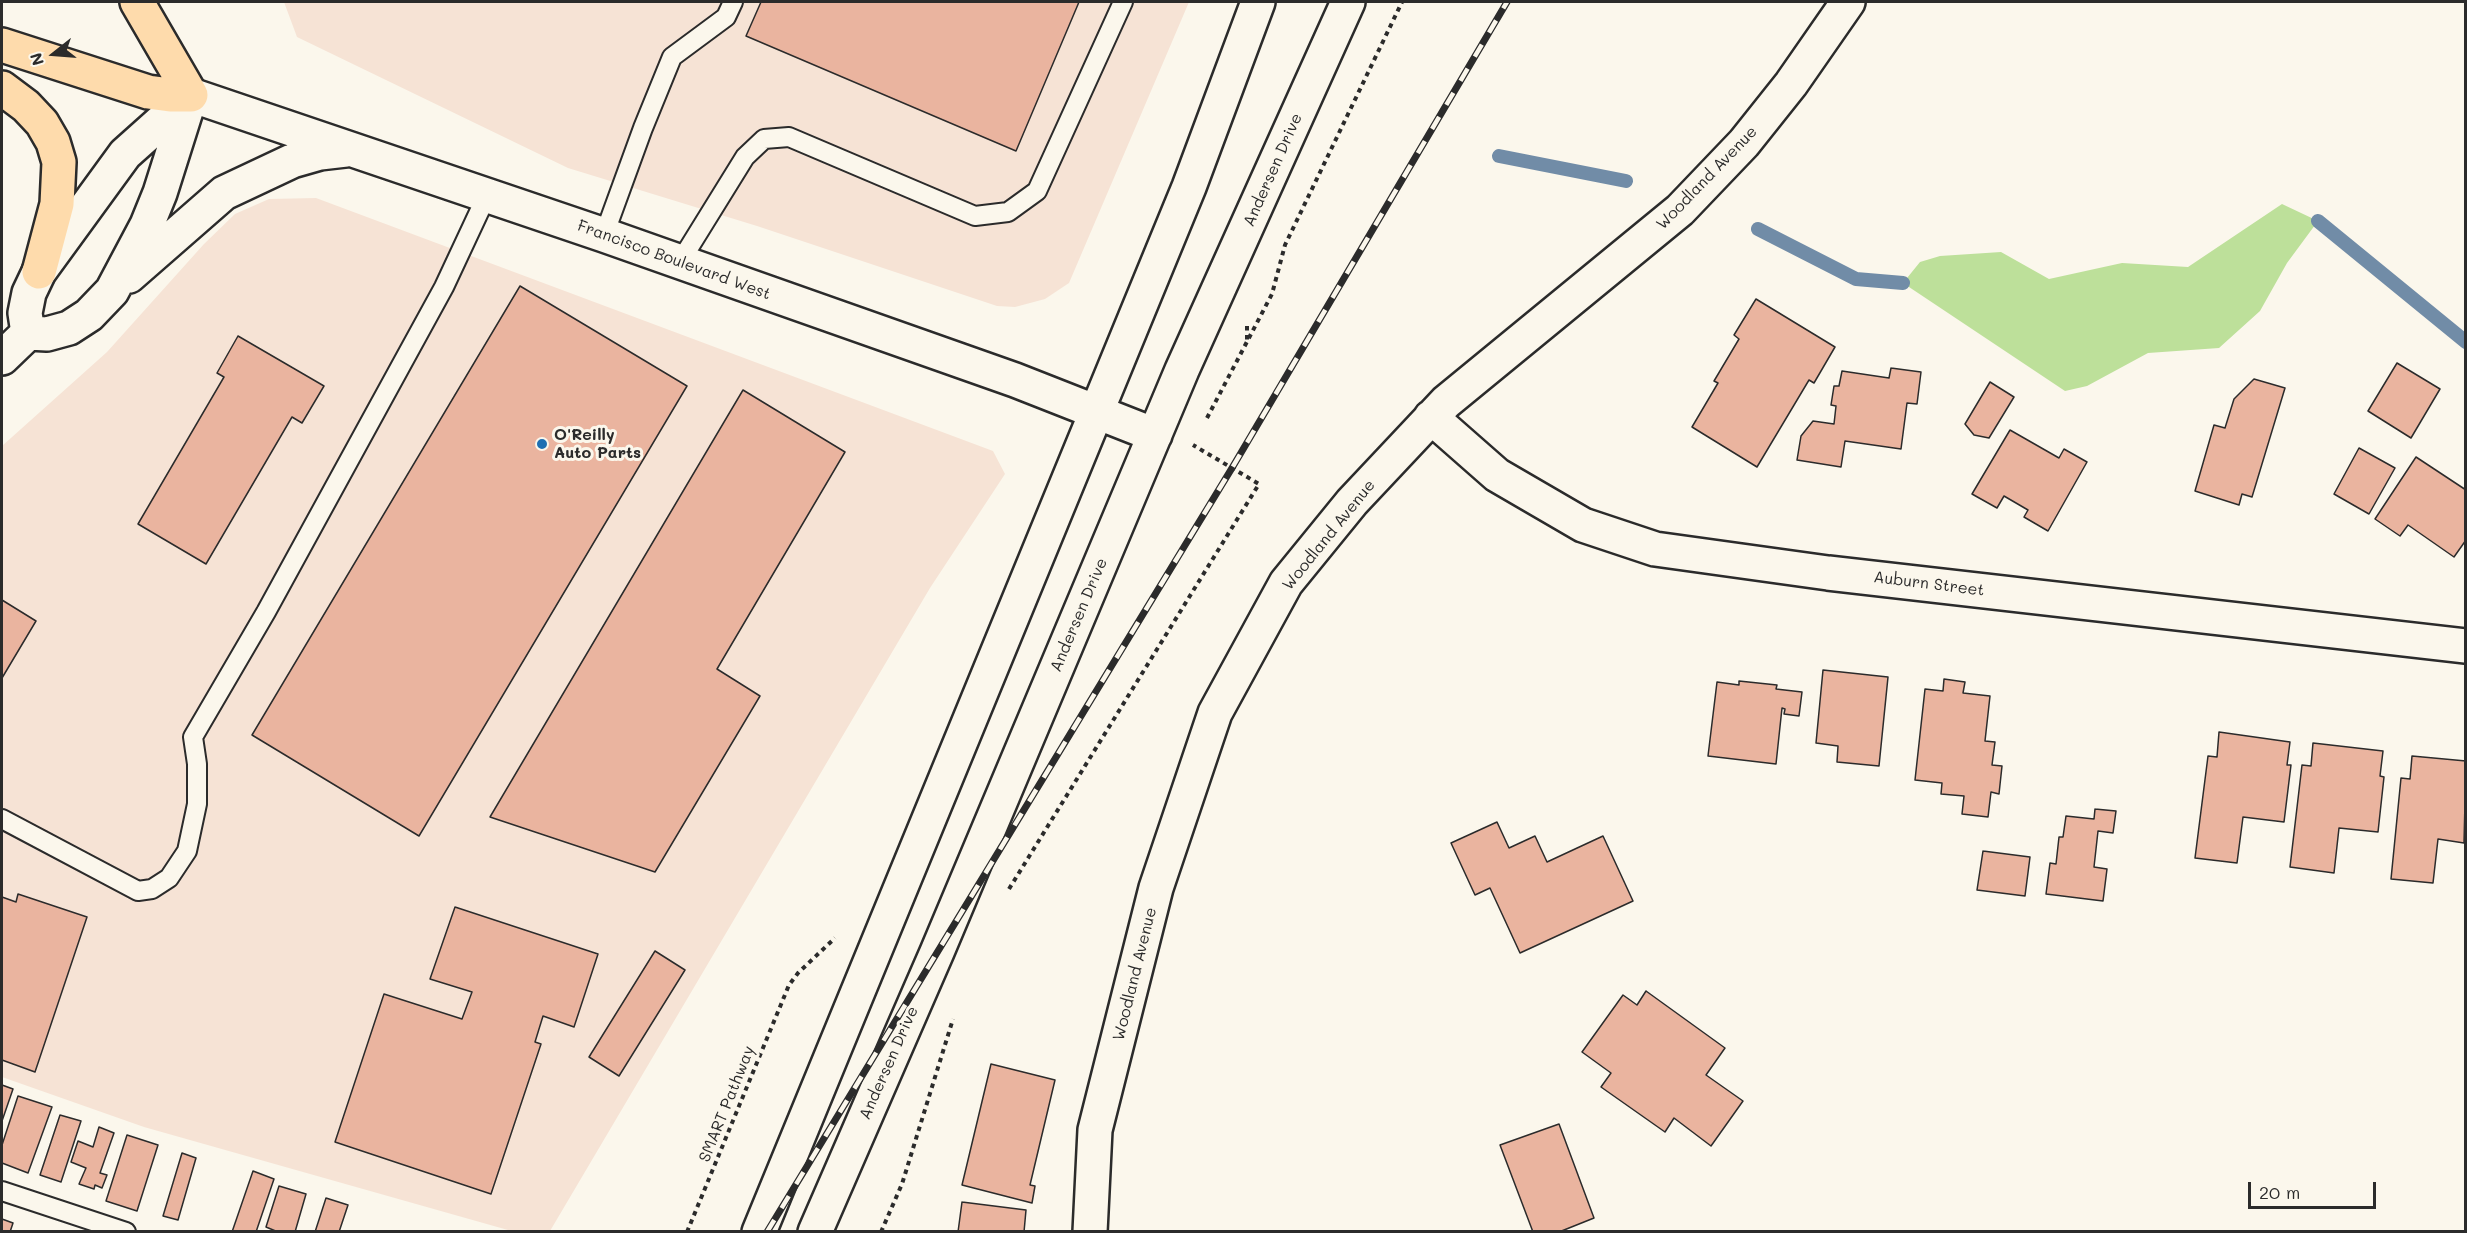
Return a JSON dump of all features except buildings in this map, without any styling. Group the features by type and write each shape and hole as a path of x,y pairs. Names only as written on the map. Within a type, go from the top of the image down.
{"highway":[{"path":"2,45 148,92 190,95 137,2"},
{"path":"2,88 26,106 42,123 53,142 59,162 57,204 39,272"}],"main road":[{"path":"759,1232 1207,142 1258,2"},
{"name":"Andersen Drive","path":"815,1232 937,952 1155,435 1348,2"},
{"name":"Woodland Avenue","path":"1089,1232 1095,1130 1156,888 1215,713 1286,583 1352,502 1446,402 1680,210 1744,143 1791,84 1848,2"},
{"name":"Francisco Boulevard West","path":"190,95 604,235 1015,380 1155,435"},
{"path":"28,333 25,313 29,292 39,272 124,154 190,95"},
{"path":"112,291 147,225 160,193 190,95"},
{"path":"2,358 28,333 46,334 69,328 89,315 112,291 224,193 292,161 320,153 349,149"},
{"name":"Auburn Street","path":"1431,417 1497,475 1583,525 1655,549 1828,573 2466,646"}],"lane":[{"path":"604,235 672,57 726,17 733,2"},
{"path":"680,262 745,157 764,140 789,137 975,216 1008,212 1037,190 1123,2"},
{"path":"2,819 138,891 152,889 169,878 187,851 197,804 197,764 193,737 266,612 444,287 487,195"},
{"path":"2,1191 126,1232"}],"path":[{"path":"1204,425 1272,294 1285,245 1402,2"},
{"path":"1188,455 1198,435"},
{"path":"1005,894 1259,484 1193,445"},
{"name":"SMART Pathway","path":"687,1232 789,985"},
{"path":"882,1232 902,1184 955,1013"}],"shaded area":[{"path":"284,2 1189,2 1069,283 1045,299 1015,307 997,306 757,226 568,168 297,37"},
{"path":"316,198 993,451 1005,474 930,588 550,1231 515,1232 144,1127 2,1077 2,446 107,352 204,244 235,214 269,199"}],"green space":[{"path":"2282,204 2318,221 2287,263 2260,311 2219,348 2148,353 2087,386 2065,391 1903,283 1920,262 1940,256 2001,252 2049,279 2122,263 2188,267"}],"waterway":[{"path":"1499,156 1626,181"},
{"path":"2318,221 2466,342"},
{"path":"1758,229 1856,279 1903,283"}],"railway":[{"path":"767,1232 1232,468 1507,2"}],"place":[{"name":"O'Reilly Auto Parts","path":"542,444"}]}
